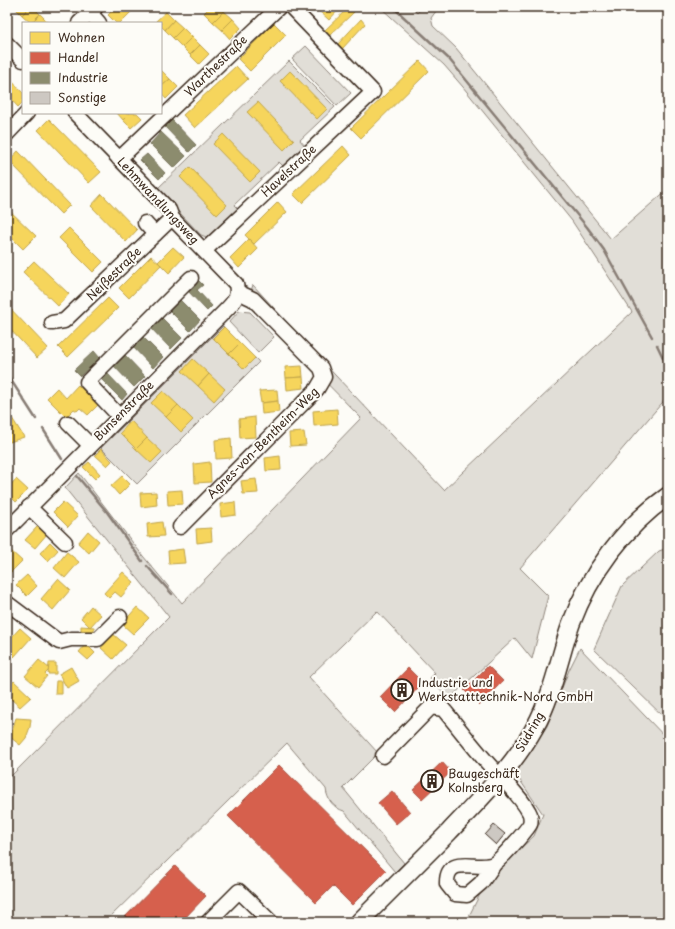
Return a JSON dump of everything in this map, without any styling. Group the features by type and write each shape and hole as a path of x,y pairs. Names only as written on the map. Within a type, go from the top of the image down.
{"main road":[{"name":"Südring","path":"359,922 501,777 535,727 548,697 571,624 583,597 598,570 617,543 636,522 668,496"}],"street":[{"name":"Warthestraße","path":"119,160 279,7"},
{"name":"Havelstraße","path":"204,250 372,92 291,7"},
{"path":"82,22 95,14"},
{"path":"7,44 22,59"},
{"path":"7,134 26,114"},
{"name":"Lehmwandlungsweg","path":"76,114 169,210 172,218 236,284 238,292"},
{"name":"Neißestraße","path":"52,324 64,321 172,218"},
{"path":"145,223 155,234"},
{"path":"119,416 87,382 190,278"},
{"name":"Bunsenstraße","path":"7,530 225,311 235,300 238,292"},
{"name":"Agnes-von-Bentheim-Weg","path":"180,526 317,389 324,377 321,368 253,299 238,292"},
{"path":"68,424 90,445"},
{"path":"29,507 65,542"},
{"path":"7,603 59,642 71,639 98,639 120,617"},
{"path":"383,756 431,707 439,707 443,709 501,777 510,785 530,813 531,822 527,829 495,863"},
{"path":"208,922 239,890 271,922"}],"shaded area":[{"path":"380,7 411,7 417,13 423,7 439,7 431,18 433,26 456,48 611,239 668,189 668,396 520,568 548,596 532,659 515,638 449,699 430,678 435,673 377,611 309,677 378,753 343,788 404,863 395,872 344,811 337,808 332,803 328,797 326,789 287,743 105,922 7,922 7,780 169,617 65,488 79,473 143,556 182,603 361,418 247,302 253,285 335,375 444,490 632,312 572,221 463,87 444,65"},
{"path":"306,46 351,93 337,106 292,59"},
{"path":"289,61 335,107 300,140 305,146 284,167 279,162 234,205 239,210 209,238 201,235 157,189"},
{"path":"239,311 250,312 274,337 258,353 229,322"},
{"path":"223,326 224,327 213,338 244,369 255,358 259,362 137,484 101,448"},
{"path":"668,548 668,721 594,649 622,586 659,551"},
{"path":"580,648 668,740 668,922 466,922 481,892 509,859 534,836 543,814 515,773 547,726 569,670"}],"building: Wohnen":[{"path":"14,7 30,7 22,15"},
{"path":"30,7 33,7 40,14 32,22 30,22 22,15"},
{"path":"116,7 136,7 121,22 115,22 108,15"},
{"path":"210,7 221,7 224,11 213,22 204,13"},
{"path":"315,7 339,7 340,8 329,20"},
{"path":"349,7 354,12 328,37 323,32"},
{"path":"224,11 233,19 222,30 213,22"},
{"path":"166,12 174,20 165,30 162,27 162,22 156,21"},
{"path":"40,14 48,22 32,22"},
{"path":"233,19 241,28 230,39 222,30"},
{"path":"361,19 365,24 342,49 337,45"},
{"path":"174,20 183,28 173,38 165,30"},
{"path":"274,23 286,35 250,71 238,59"},
{"path":"183,28 192,37 182,47 173,38"},
{"path":"192,37 200,45 190,55 182,47"},
{"path":"200,45 209,54 199,64 190,55"},
{"path":"420,61 429,71 361,138 351,128"},
{"path":"236,66 248,79 195,128 183,115"},
{"path":"162,71 170,79 162,86"},
{"path":"290,71 327,109 317,119 280,81"},
{"path":"7,76 22,92 22,103 18,107 7,95"},
{"path":"170,79 178,87 166,99 162,94 162,86"},
{"path":"258,102 294,140 284,150 247,112"},
{"path":"118,114 129,114 123,120"},
{"path":"129,114 138,114 142,118 131,128 123,120"},
{"path":"49,119 101,172 89,183 38,130"},
{"path":"223,134 260,172 250,182 213,144"},
{"path":"343,146 351,155 302,203 293,194"},
{"path":"18,151 70,205 61,214 9,161"},
{"path":"190,167 227,205 217,215 180,177"},
{"path":"102,194 137,230 126,242 91,206"},
{"path":"278,202 287,212 254,244 245,235"},
{"path":"7,208 36,236 23,249 7,233"},
{"path":"69,228 103,262 93,272 59,238"},
{"path":"249,239 258,249 239,268 230,258"},
{"path":"173,247 184,257 169,273 158,262"},
{"path":"151,256 161,265 129,298 119,288"},
{"path":"34,261 69,294 58,306 23,272"},
{"path":"108,298 118,308 68,357 58,347"},
{"path":"7,305 48,348 37,358 7,326"},
{"path":"224,327 240,343 229,354 213,338"},
{"path":"240,343 255,358 244,369 229,354"},
{"path":"193,359 209,374 198,386 182,371"},
{"path":"302,366 303,377 286,378 285,367"},
{"path":"209,374 225,389 214,401 198,386"},
{"path":"303,377 304,388 287,390 286,378"},
{"path":"78,385 98,405 88,415 80,408 77,411 74,409 66,417 47,398 57,388 66,398"},
{"path":"277,390 278,401 261,403 259,391"},
{"path":"163,391 178,405 166,417 151,403"},
{"path":"278,401 279,412 262,414 261,403"},
{"path":"178,405 193,420 181,432 166,417"},
{"path":"337,409 338,424 314,426 313,411"},
{"path":"10,415 24,437 7,443 7,416"},
{"path":"255,417 256,437 240,438 239,419"},
{"path":"131,421 147,438 136,449 120,433"},
{"path":"304,432 306,445 290,446 289,433"},
{"path":"147,438 162,452 151,463 136,449"},
{"path":"231,438 232,458 216,459 215,440"},
{"path":"101,449 112,461 107,466 95,455"},
{"path":"280,456 281,470 266,471 265,458"},
{"path":"89,462 100,474 95,479 83,467"},
{"path":"210,462 211,482 195,483 194,464"},
{"path":"122,476 130,484 119,495 111,486"},
{"path":"16,479 28,490 16,502 7,493 7,489"},
{"path":"256,479 258,493 243,494 241,481"},
{"path":"182,490 183,504 168,505 167,491"},
{"path":"156,492 157,505 141,507 140,493"},
{"path":"63,502 78,516 68,527 53,512"},
{"path":"235,502 236,515 221,517 220,504"},
{"path":"162,522 164,536 148,537 147,524"},
{"path":"38,526 47,534 35,548 25,540"},
{"path":"211,528 212,541 197,543 196,529"},
{"path":"88,531 99,541 89,553 78,543"},
{"path":"50,542 58,550 48,561 40,553"},
{"path":"183,549 185,563 169,564 168,551"},
{"path":"11,551 22,561 7,576 7,555"},
{"path":"67,552 79,562 65,578 54,568"},
{"path":"123,572 134,582 121,597 115,592 109,598 104,593"},
{"path":"27,575 37,586 27,596 16,585"},
{"path":"58,579 70,590 53,610 41,599"},
{"path":"91,606 101,615 90,627 81,618"},
{"path":"137,607 149,618 133,634 122,624"},
{"path":"81,626 94,627 94,634 81,633"},
{"path":"20,628 31,638 14,657 7,650 7,642"},
{"path":"113,634 126,645 113,659 101,648"},
{"path":"86,644 95,653 88,660 79,652"},
{"path":"39,660 50,669 45,674 47,676 38,687 25,676"},
{"path":"49,663 56,663 56,674 48,674"},
{"path":"71,667 79,681 67,688 59,674"},
{"path":"14,681 31,697 20,707 11,699 7,703 7,688"},
{"path":"56,681 62,681 62,694 55,694"},
{"path":"16,718 31,719 26,738 20,745 10,737"}],"building: Handel":[{"path":"488,666 503,681 479,705 464,690"},
{"name":"Industrie und Werkstatttechnik-Nord GmbH","path":"408,668 423,683 395,712 380,697"},
{"name":"Baugeschäft Kolnsberg","path":"442,762 451,772 422,799 413,790"},
{"path":"279,765 386,871 352,905 333,886 316,903 228,816"},
{"path":"392,791 410,812 396,824 378,803"},
{"path":"175,866 206,896 181,922 120,922"}],"building: Industrie":[{"path":"172,120 196,145 189,152 165,127"},
{"path":"161,132 186,156 174,168 150,144"},
{"path":"147,154 165,173 159,179 140,160"},
{"path":"198,280 203,285 197,290 212,306 207,311 187,290"},
{"path":"180,300 200,320 190,331 170,311"},
{"path":"160,316 182,338 171,349 149,326"},
{"path":"141,335 163,357 153,368 131,345"},
{"path":"94,351 100,358 80,376 74,370"},
{"path":"123,353 145,376 134,387 112,364"},
{"path":"105,371 127,394 122,400 99,377"}],"building: Sonstige":[{"path":"494,825 505,834 496,845 485,835"}],"waterway":[{"path":"393,7 449,59 587,227 604,250 652,337"},
{"path":"657,345 668,368"},
{"path":"7,374 36,419"},
{"path":"43,429 62,459"},
{"path":"77,476 107,512 142,561"},
{"path":"147,566 172,594"}],"place":[{"name":"Industrie und Werkstatttechnik-Nord GmbH","path":"402,690"},
{"name":"Baugeschäft Kolnsberg","path":"432,781"}]}
